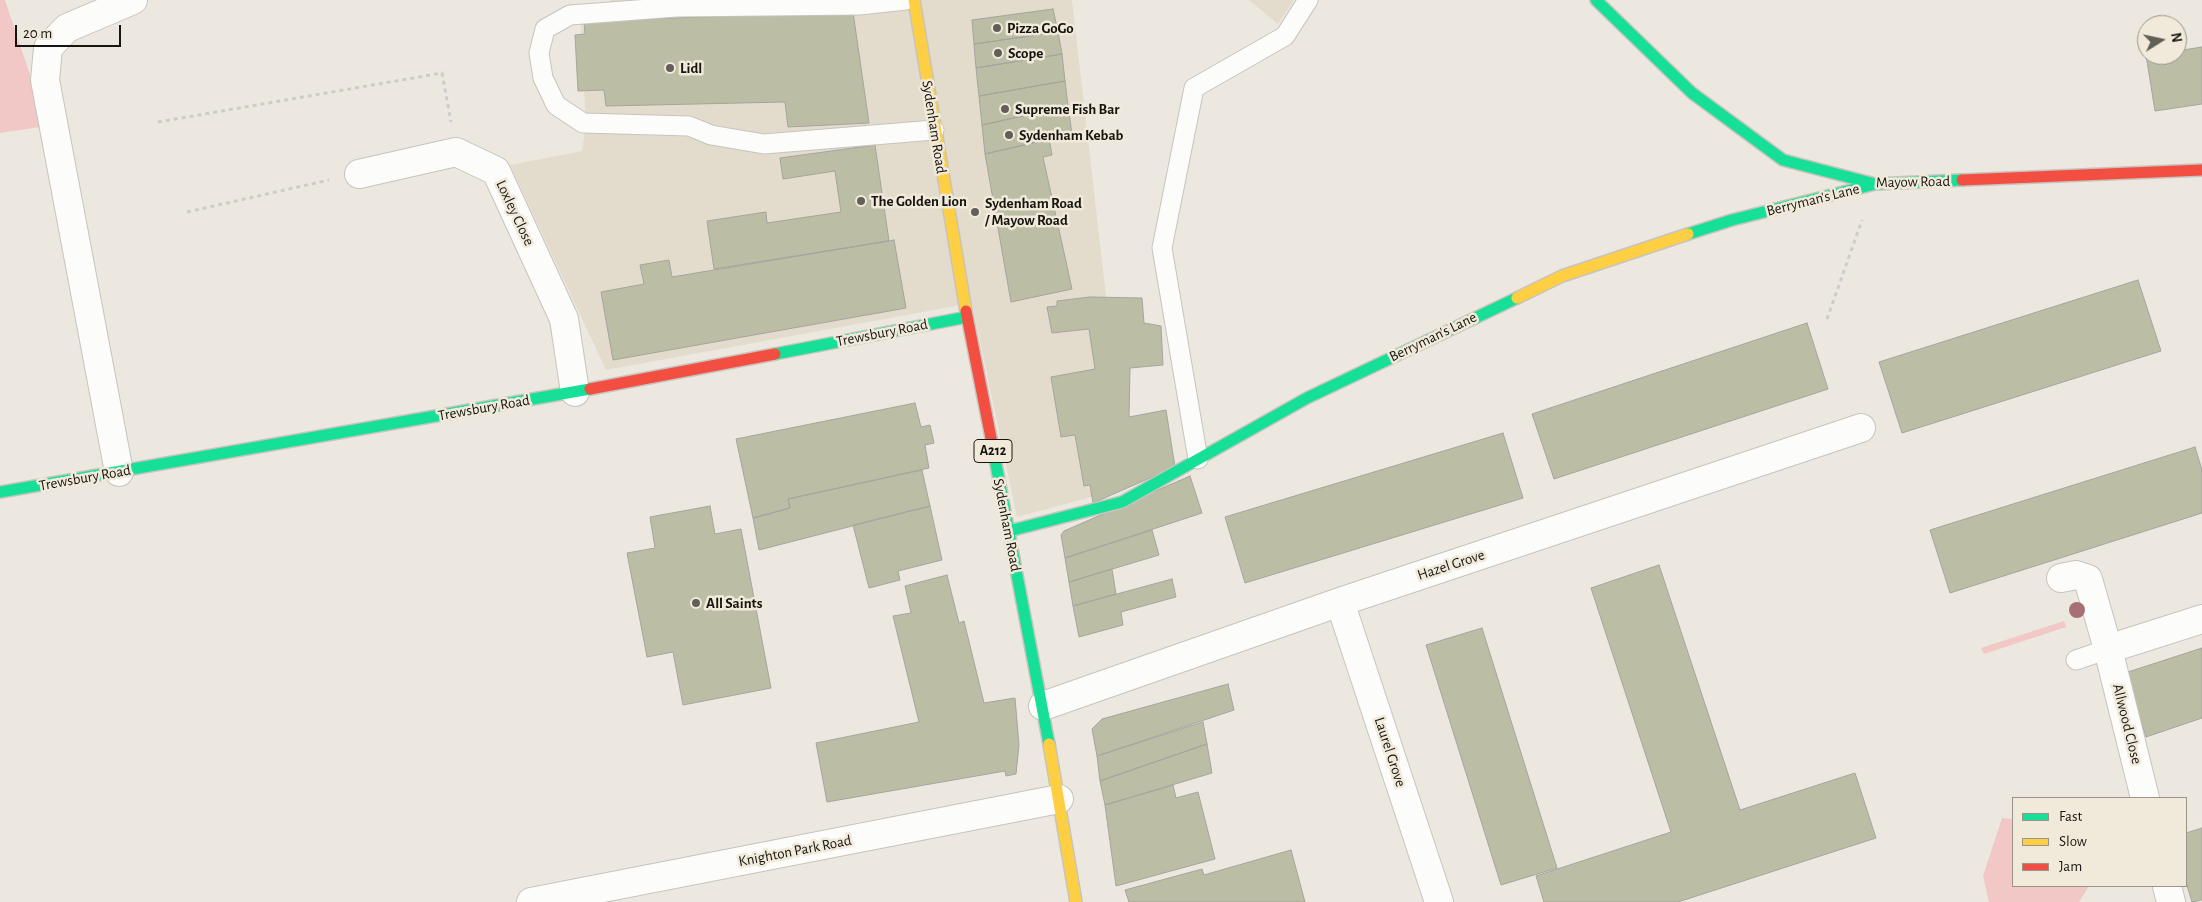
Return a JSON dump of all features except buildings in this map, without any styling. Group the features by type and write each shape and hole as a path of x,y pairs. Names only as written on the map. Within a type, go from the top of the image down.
{"street":[{"path":"119,472 45,80 48,48 67,28 133,0"},
{"name":"Sydenham Road","path":"914,0 934,130 967,317 1043,706 1076,902"},
{"name":"Mayow Road","path":"1596,0 1692,93 1783,160 1875,184 2202,170"},
{"path":"359,174 456,152"},
{"name":"Loxley Close","path":"456,152 496,172 564,319 575,392"},
{"name":"Berryman's Lane","path":"1008,531 1122,502 1307,398 1562,276 1732,220 1875,184"},
{"name":"Trewsbury Road","path":"0,492 575,392 967,317"},
{"name":"Hazel Grove","path":"1043,706 1340,602 1861,428"},
{"name":"Allwood Close","path":"2061,578 2076,575 2088,579 2108,649 2145,797"},
{"name":"Laurel Grove","path":"1340,602 1438,902"},
{"path":"2108,649 2202,619"},
{"name":"Knighton Park Road","path":"531,902 1059,799"},
{"path":"2167,887 2171,902"}],"lane":[{"path":"906,0 859,5 676,7 570,15 545,29 539,53 543,78 556,105 584,123 689,126 711,135 764,144 934,130"},
{"path":"1198,459 1162,248 1194,88 1285,36 1308,0"},
{"path":"2076,660 2108,649"}],"path":[{"path":"158,122 442,73 456,152"},
{"path":"187,212 359,174"},
{"path":"1827,318 1875,184"}],"shaded area":[{"path":"0,0 5,0 47,126 0,133"},
{"path":"610,0 1072,0 1128,487 1017,517 972,303 606,370 510,165 582,151 586,124 580,17 609,14"},
{"path":"1249,0 1294,0 1278,24"},
{"path":"2064,621 2066,627 1984,654 1981,648"},
{"path":"2002,818 2012,819 2012,887 2088,887 2079,902 1989,902 1983,876"}],"traffic: fast":[{"path":"1596,0 1692,93 1783,160 1875,184 1962,180"},
{"path":"1688,234 1732,220 1875,184"},
{"path":"1009,531 1122,502 1307,398 1517,298"},
{"path":"775,354 967,317"},
{"path":"0,492 590,389"},
{"path":"992,443 1049,744"}],"traffic: slow":[{"path":"914,0 966,311"},
{"path":"1517,298 1562,276 1688,234"},
{"path":"1049,744 1076,902"}],"traffic: jam":[{"path":"1962,180 2202,170"},
{"path":"966,311 992,443"},
{"path":"590,389 775,354"}],"place":[{"name":"Pizza GoGo","path":"997,28"},
{"name":"Scope","path":"998,53"},
{"name":"Lidl","path":"670,68"},
{"name":"Supreme Fish Bar","path":"1005,109"},
{"name":"Sydenham Kebab","path":"1009,135"},
{"name":"The Golden Lion","path":"861,201"},
{"name":"Sydenham Road / Mayow Road","path":"975,212"},
{"name":"All Saints","path":"696,603"}]}
